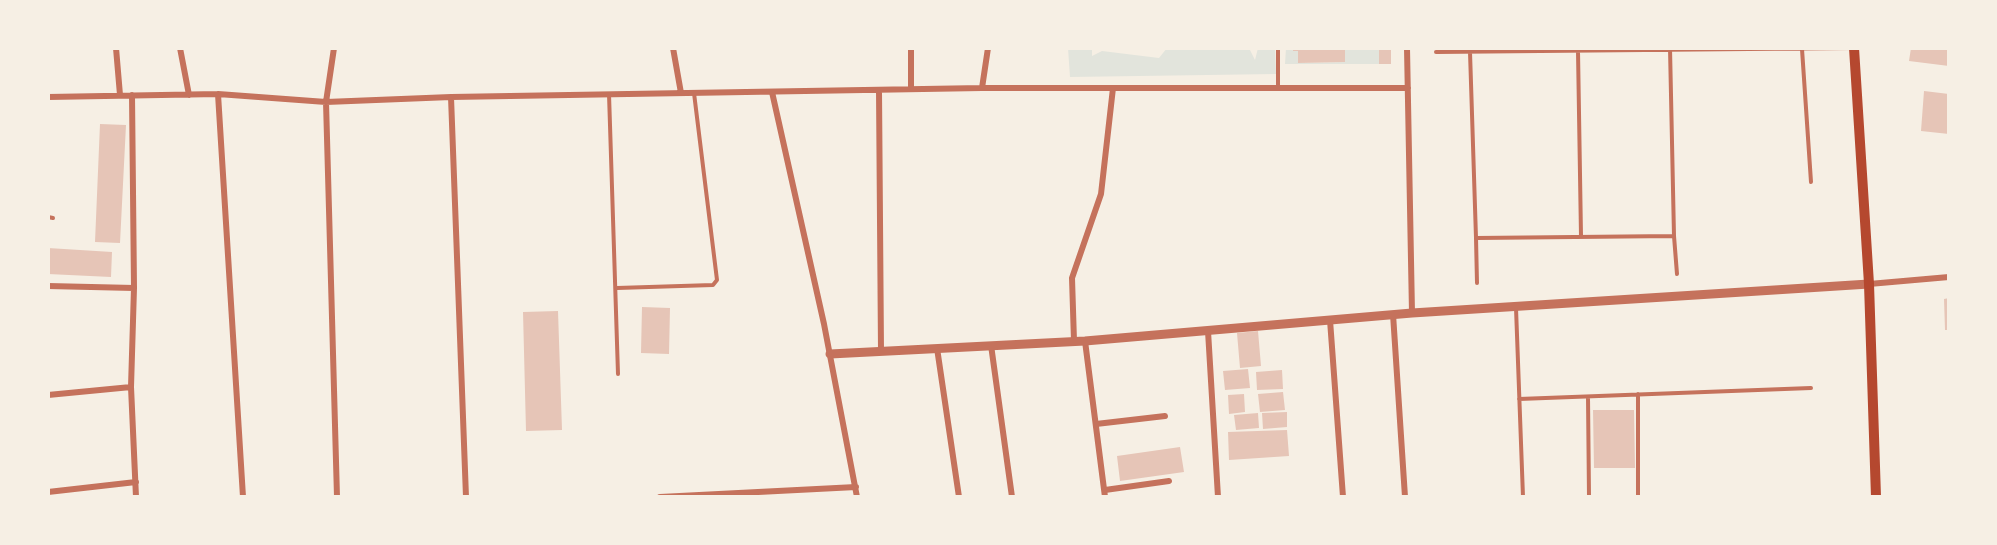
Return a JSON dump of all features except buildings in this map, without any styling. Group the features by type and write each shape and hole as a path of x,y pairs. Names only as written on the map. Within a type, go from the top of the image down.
{"main road":[{"path":"1854,48 1869,284 1876,497"}],"street":[{"path":"116,48 120,95"},
{"path":"180,48 189,95"},
{"path":"334,48 326,102 337,497"},
{"path":"673,48 681,93"},
{"path":"911,48 911,89"},
{"path":"982,88 988,48"},
{"path":"1407,48 1412,313"},
{"path":"48,97 218,94 326,102 609,93 982,88 1408,88"},
{"path":"1074,341 1072,278 1101,194 1113,88"},
{"path":"879,90 881,351"},
{"path":"772,92 830,354 857,497"},
{"path":"218,94 243,497"},
{"path":"132,95 134,288 131,387 136,497"},
{"path":"451,97 466,497"},
{"path":"830,354 1074,341 1393,314 1949,277"},
{"path":"48,286 134,288"},
{"path":"1393,314 1405,497"},
{"path":"1330,320 1342,497"},
{"path":"1208,331 1218,497"},
{"path":"1085,340 1105,494 1169,481"},
{"path":"991,345 1012,497"},
{"path":"937,348 959,497"},
{"path":"48,395 131,387"},
{"path":"1096,424 1165,416"},
{"path":"48,492 136,482"},
{"path":"660,497 856,487"}],"lane":[{"path":"1278,48 1278,88"},
{"path":"1436,52 1854,48"},
{"path":"1670,49 1674,237 1677,274"},
{"path":"1802,49 1811,182"},
{"path":"1578,51 1581,236"},
{"path":"1470,52 1477,283"},
{"path":"609,93 618,374"},
{"path":"617,288 713,285 717,280 694,93"},
{"path":"1476,238 1674,237"},
{"path":"1516,307 1523,497"},
{"path":"1519,399 1811,388"},
{"path":"1638,394 1638,497"},
{"path":"1588,397 1589,497"}],"shaded area":[{"path":"1068,48 1092,48 1092,56 1102,51 1159,58 1167,48 1249,48 1255,60 1258,48 1275,48 1276,74 1070,77"},
{"path":"1286,48 1298,51 1299,63 1345,62 1345,50 1379,50 1379,64 1285,64"}]}
